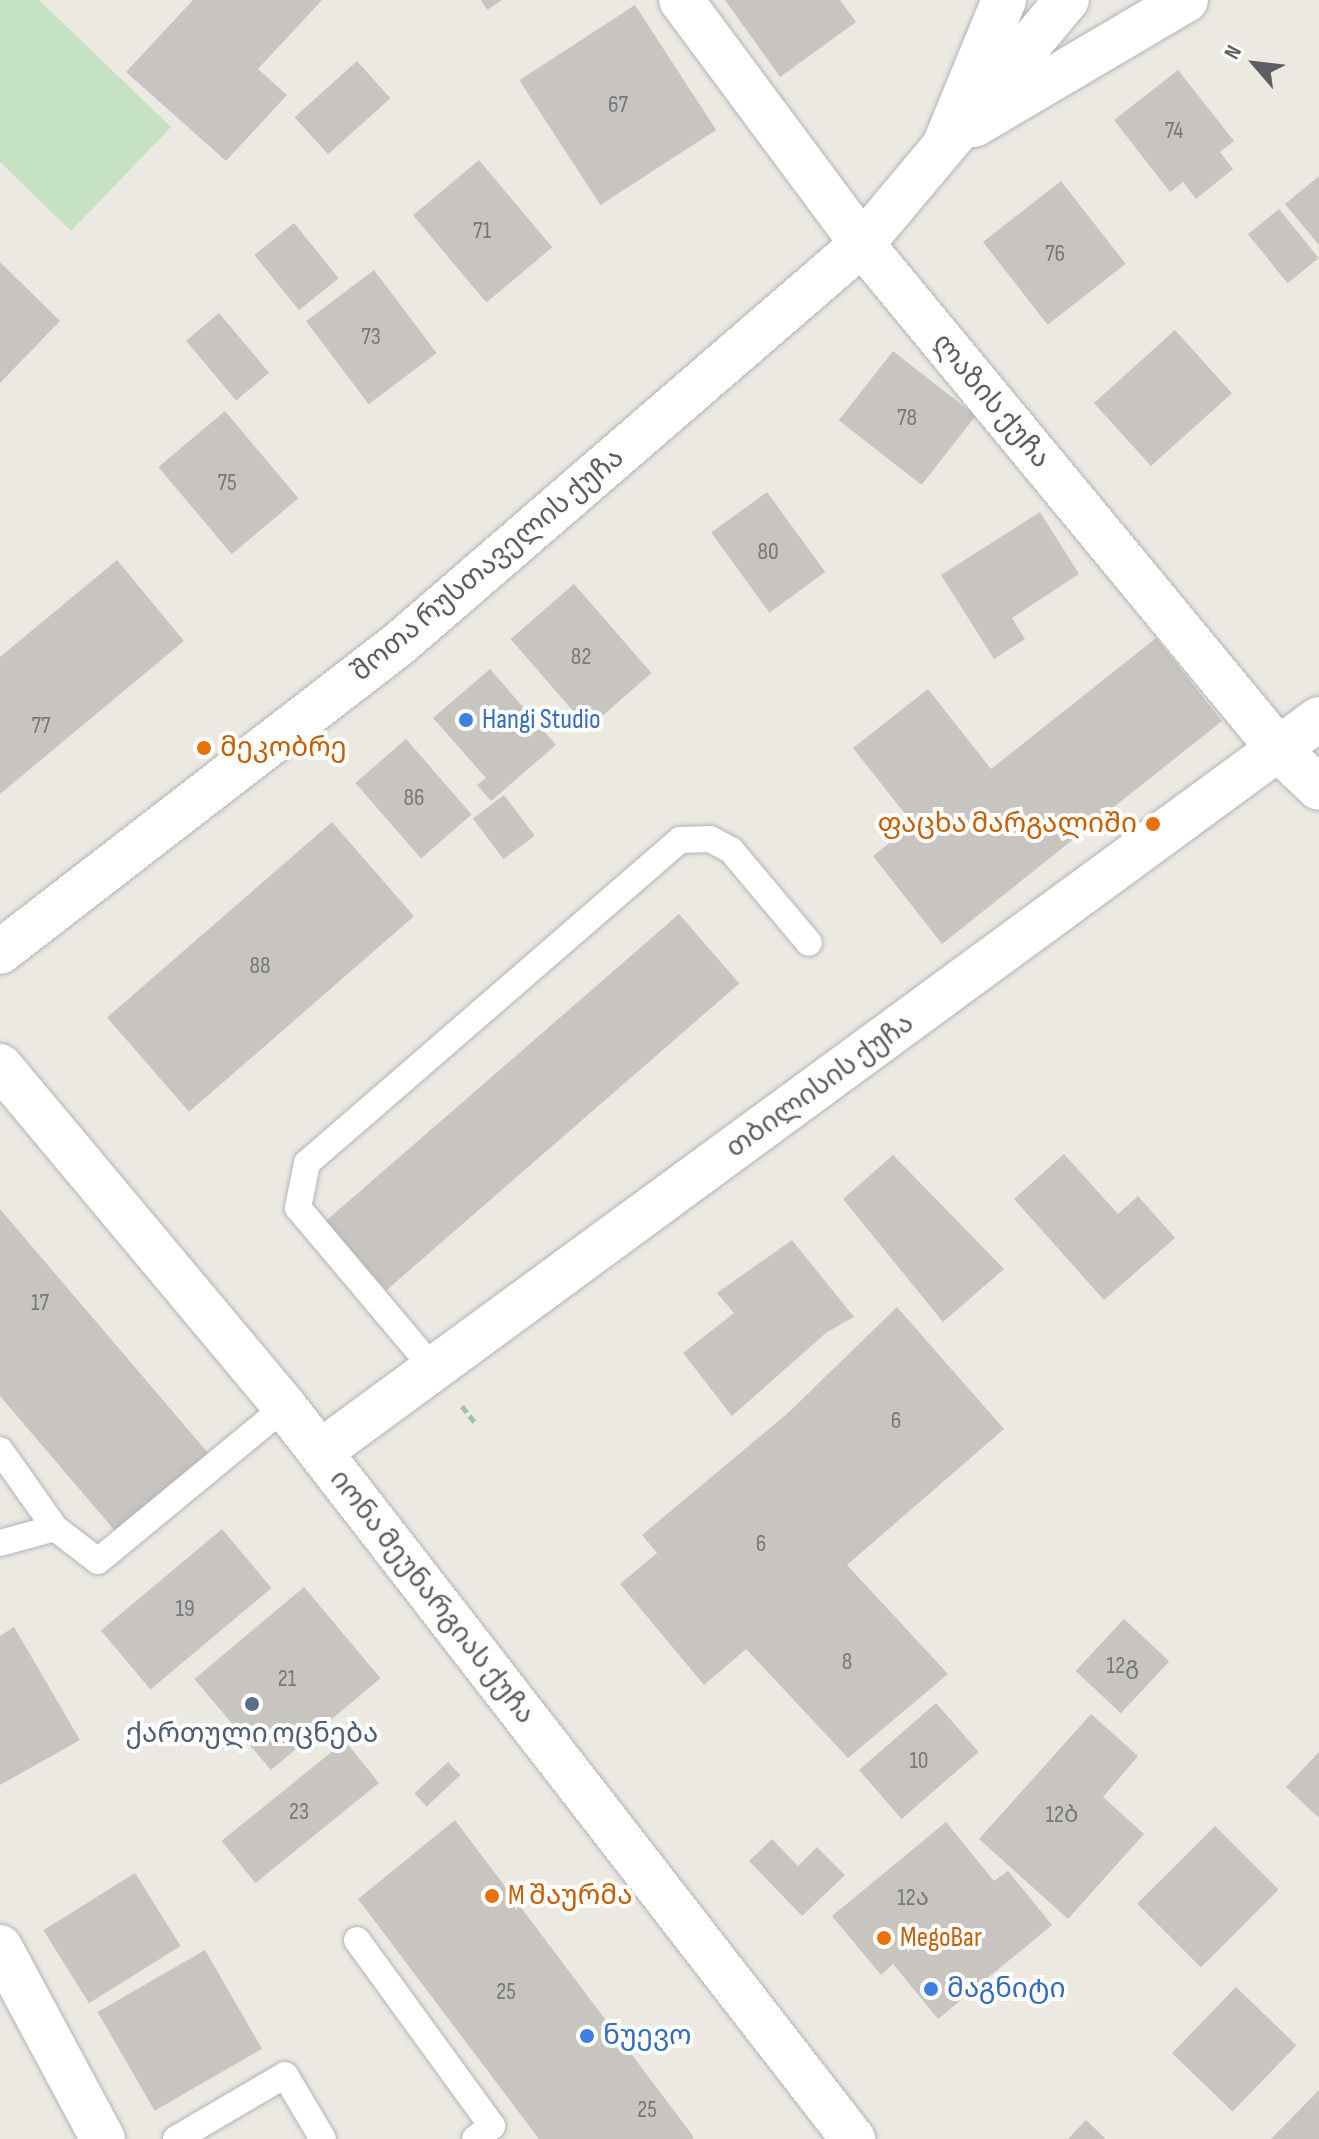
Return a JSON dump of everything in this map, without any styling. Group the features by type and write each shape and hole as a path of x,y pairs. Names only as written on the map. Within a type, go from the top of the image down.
{"street":[{"name":"ლაზის ქუჩა","path":"681,0 862,244 1281,752 1319,788"},
{"path":"945,143 1004,0"},
{"name":"შოთა რუსთაველის ქუჩა","path":"0,952 399,644 862,244 1067,0"},
{"name":"შოთა რუსთაველის ქუჩა","path":"945,143 1186,0"},
{"name":"თბილისის ქუჩა","path":"320,1452 432,1367 1281,752 1319,719"},
{"name":"იონა მეუნარგიას ქუჩა","path":"0,1066 285,1407 853,2139"},
{"path":"0,1947 103,2139"}],"lane":[{"path":"432,1367 298,1208 307,1163 680,840 710,839 731,850 809,943"},
{"path":"0,1450 55,1528 98,1561 285,1407"},
{"path":"0,1543 55,1528"},
{"path":"357,1940 492,2126 475,2139"},
{"path":"176,2139 285,2075 323,2139"}],"green space":[{"path":"0,0 39,0 171,127 71,231 0,162"}],"building":[{"path":"193,0 322,0 258,69 287,95 226,161 126,72"},
{"path":"481,0 502,0 487,10"},
{"path":"725,0 840,0 856,22 780,77"},
{"path":"635,5 716,130 600,205 519,80"},
{"path":"357,61 390,98 328,154 295,117"},
{"path":"1178,70 1234,141 1220,152 1233,169 1196,199 1183,182 1170,192 1114,120"},
{"path":"479,160 552,247 486,303 413,215"},
{"path":"1319,176 1319,245 1285,204"},
{"path":"1061,181 1126,264 1048,325 983,242"},
{"path":"1279,209 1319,258 1288,283 1248,234"},
{"path":"294,223 339,278 299,310 254,255"},
{"path":"0,262 60,321 0,383"},
{"path":"374,270 437,353 369,404 306,321"},
{"path":"219,313 269,373 236,400 186,341"},
{"path":"1175,330 1232,393 1151,466 1094,403"},
{"path":"893,351 976,416 922,485 839,420"},
{"path":"225,411 298,498 232,554 158,467"},
{"path":"767,492 825,572 769,613 711,533"},
{"path":"1040,512 1079,574 1012,618 1025,639 994,659 941,575"},
{"path":"117,560 184,641 0,794 0,657"},
{"path":"574,584 651,673 588,728 511,639"},
{"path":"1156,638 1222,721 942,944 873,856 913,824 853,748 928,689 991,769"},
{"path":"490,669 556,745 491,801 477,785 486,778 433,718"},
{"path":"406,739 472,814 421,858 355,783"},
{"path":"504,795 535,836 504,859 473,818"},
{"path":"332,822 414,916 189,1112 107,1018"},
{"path":"679,914 739,983 386,1290 326,1221"},
{"path":"1064,1154 1118,1214 1138,1196 1175,1238 1104,1300 1014,1199"},
{"path":"893,1155 1004,1269 943,1322 843,1199"},
{"path":"0,1209 208,1453 116,1532 0,1396"},
{"path":"792,1240 854,1317 827,1332 732,1416 683,1353 734,1313 717,1293"},
{"path":"897,1307 1004,1429 847,1565 948,1674 848,1758 746,1649 704,1685 620,1584 657,1553 642,1535 788,1413"},
{"path":"222,1529 271,1588 150,1690 101,1631"},
{"path":"304,1587 380,1678 271,1770 194,1679"},
{"path":"1124,1619 1169,1661 1121,1713 1076,1671"},
{"path":"14,1627 80,1740 0,1785 0,1636"},
{"path":"936,1703 979,1752 902,1819 859,1770"},
{"path":"1091,1714 1138,1756 1103,1797 1144,1834 1068,1919 979,1839"},
{"path":"345,1741 379,1783 255,1883 221,1841"},
{"path":"1319,1752 1319,1818 1286,1787"},
{"path":"448,1762 460,1775 427,1807 414,1793"},
{"path":"455,1820 693,2139 539,2139 358,1899"},
{"path":"946,1822 994,1881 1008,1871 1052,1925 938,2019 893,1964 881,1975 832,1916"},
{"path":"1215,1826 1279,1890 1201,1967 1137,1904"},
{"path":"772,1839 798,1866 817,1847 845,1875 802,1916 749,1861"},
{"path":"135,1873 181,1946 89,2003 43,1930"},
{"path":"205,1950 262,2049 155,2111 98,2012"},
{"path":"1236,1987 1296,2045 1233,2112 1172,2053"},
{"path":"1319,2090 1319,2139 1271,2139"},
{"path":"1086,2120 1106,2139 1068,2139"}],"place":[{"name":"Hangi Studio","path":"466,720"},
{"name":"მეკობრე","path":"204,748"},
{"name":"ფაცხა მარგალიში","path":"1153,824"},
{"name":"ქართული ოცნება","path":"252,1704"},
{"name":"M შაურმა","path":"492,1896"},
{"name":"MegoBar","path":"884,1938"},
{"name":"მაგნიტი","path":"931,1989"},
{"name":"ნუევო","path":"587,2036"}]}
